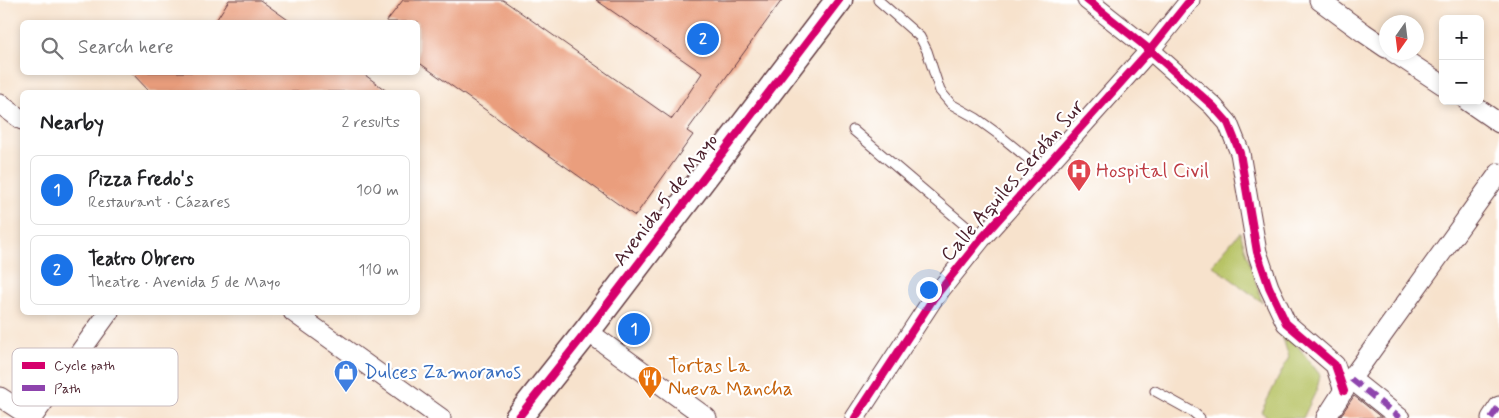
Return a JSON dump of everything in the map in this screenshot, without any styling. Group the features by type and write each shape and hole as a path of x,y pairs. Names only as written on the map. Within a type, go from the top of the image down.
{"street":[{"name":"Avenida 5 de Mayo","path":"518,418 587,331 838,0"},
{"path":"1087,0 1150,50 1213,106 1228,123 1240,153 1257,252 1269,287 1286,323 1335,365 1348,385 1400,418"},
{"name":"Calle Aquiles Serdán Sur","path":"855,418 933,300 982,239 1150,50 1190,0"},
{"path":"1319,0 1379,43"},
{"path":"1405,60 1439,82"},
{"path":"0,104 20,119"},
{"path":"1473,105 1499,123"},
{"path":"1326,418 1499,173"},
{"path":"83,348 107,315"},
{"path":"297,315 441,418"},
{"path":"587,331 707,418"},
{"path":"0,396 12,404"},
{"path":"15,406 32,418 41,406"},
{"path":"1491,418 1499,406"}],"lane":[{"path":"878,0 920,37 927,51 940,91 951,104 976,118 1042,170"},
{"path":"852,130 982,239"},
{"path":"1155,390 1200,418"}],"green space":[{"path":"1240,232 1262,302 1212,265"},
{"path":"1276,318 1320,375 1317,389 1303,418 1270,418 1261,412 1289,357"}],"building":[{"path":"229,0 260,0 288,20 216,20"},
{"path":"403,0 503,0 672,119 702,73 596,0 782,0 687,131 693,135 635,216 420,63 420,20 388,20"},
{"path":"134,75 365,75 385,90 148,90"},
{"path":"1354,396 1358,399 1382,418 1339,418"}],"marked path":[{"path":"1351,379 1400,418"},
{"path":"1491,418 1499,406"}],"cycle path":[{"path":"518,418 587,331 839,0"},
{"path":"1087,0 1150,50 1213,106 1228,123 1240,153 1257,252 1269,287 1286,323 1335,365 1344,391"},
{"path":"855,418 933,299 981,239 1150,50 1190,0"}],"place":[{"name":"Teatro Obrero","path":"703,39"},
{"name":"Hospital Civil","path":"1079,192"},
{"name":"Pizza Fredo's","path":"634,329"},
{"name":"Dulces Zamoranos","path":"346,393"},
{"name":"Tortas La Nueva Mancha","path":"650,399"}]}
